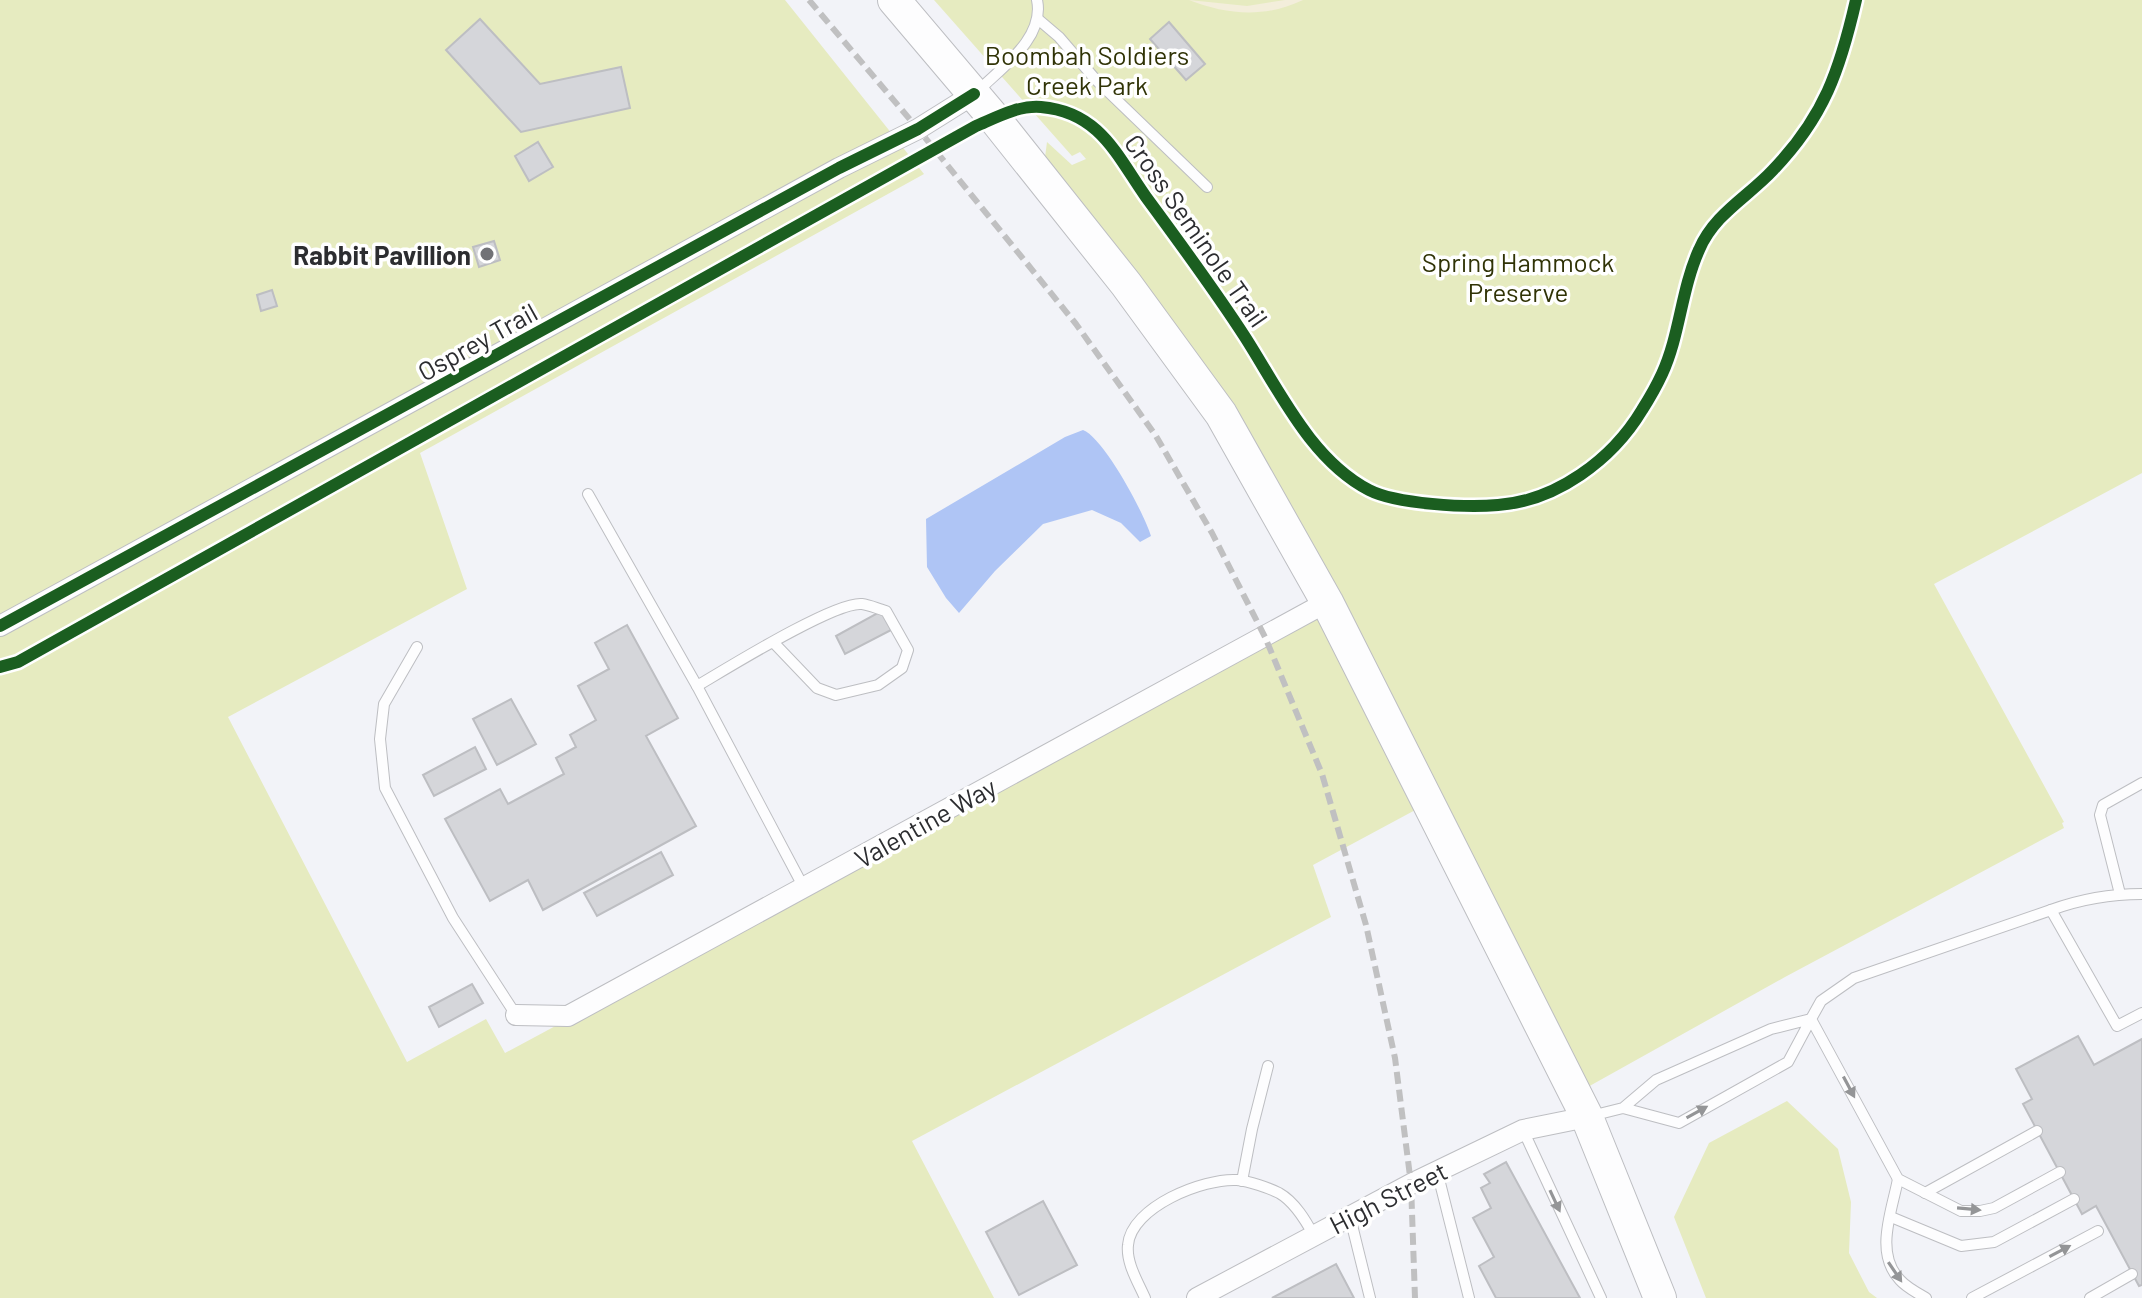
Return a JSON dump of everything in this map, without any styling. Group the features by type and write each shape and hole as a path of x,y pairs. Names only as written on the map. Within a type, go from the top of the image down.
{"main road":[{"path":"894,0 974,94 1126,284 1204,390 1275,507 1327,602 1587,1117 1660,1298"}],"street":[{"name":"Osprey Trail","path":"0,626 839,168 918,129 974,94"},
{"name":"Valentine Way","path":"516,1015 568,1016 1327,602"},
{"name":"High Street","path":"1197,1298 1437,1171 1523,1130 1587,1117"}],"lane":[{"path":"974,94 1021,48 1039,20 1037,0"},
{"path":"1039,20 1207,187"},
{"path":"588,494 697,686 804,888"},
{"path":"697,686 774,643 839,607 861,604 886,611 908,650 902,668 878,685 836,695 817,688 774,643"},
{"path":"417,647 384,704 380,739 385,788 453,918 516,1015"},
{"path":"2120,894 2100,815 2103,805 2142,783"},
{"path":"1623,1108 1679,1123 1788,1062 1821,1001 1854,978 2076,901 2142,894"},
{"path":"2051,910 2117,1026 2142,1013"},
{"path":"1587,1117 1623,1108 1656,1080 1771,1029 1811,1019"},
{"path":"1811,1019 1898,1179 1961,1211 1980,1211 1994,1208 2060,1172"},
{"path":"1242,1181 1268,1066"},
{"path":"1523,1130 1601,1298"},
{"path":"1925,1193 2037,1131"},
{"path":"1437,1171 1469,1298"},
{"path":"1898,1179 1885,1246 1889,1265 1901,1282 1926,1298"},
{"path":"1145,1298 1131,1267 1127,1247 1131,1230 1156,1205 1197,1187 1242,1181 1280,1194 1304,1216 1314,1236"},
{"path":"1891,1217 1961,1246 1982,1245 1994,1242 2074,1199"},
{"path":"1350,1217 1370,1298"},
{"path":"1972,1298 2098,1231"},
{"path":"2090,1298 2132,1274"}],"green space":[{"path":"0,0 785,0 924,174 420,453 467,589 228,717 407,1062 486,1019 505,1053 822,883 1319,608 1419,808 1313,865 1331,917 912,1141 994,1298 0,1298"},
{"name":"Spring Hammock Preserve","path":"934,0 2142,0 2142,473 1934,584 2064,822 2064,828 1785,977 1586,1088 1336,598 1044,165 1047,142 1072,165 1086,159 1080,152 1072,156"},
{"path":"1787,1101 1838,1149 1851,1202 1849,1253 1869,1292 1877,1298 1706,1298 1674,1217 1709,1143"}],"sand":[{"path":"1189,0 1247,6 1303,0 1275,10 1246,12 1218,9"}],"water":[{"path":"1083,430 1092,436 1112,461 1132,494 1151,536 1140,542 1121,523 1092,510 1043,524 995,571 959,613 927,567 926,519 1065,437"}],"building":[{"path":"480,19 540,84 621,67 630,108 521,132 446,50"},
{"path":"1169,22 1205,64 1186,80 1150,39"},
{"path":"538,142 553,167 529,181 515,156"},
{"name":"Rabbit Pavillion","path":"494,241 500,260 479,267 473,247"},
{"path":"272,290 277,306 261,311 257,295"},
{"path":"883,610 893,629 845,654 836,636"},
{"path":"627,625 678,718 646,736 696,826 543,910 528,880 490,901 445,819 500,789 508,804 564,774 556,758 576,747 570,735 596,720 578,686 609,669 595,643"},
{"path":"511,699 536,744 497,765 473,719"},
{"path":"475,747 486,769 434,796 423,775"},
{"path":"661,852 673,875 597,916 584,893"},
{"path":"472,984 483,1003 439,1027 429,1007"},
{"path":"2078,1036 2094,1065 2142,1039 2142,1285 2139,1286 2096,1206 2082,1214 2023,1104 2032,1099 2016,1069"},
{"path":"1506,1162 1580,1298 1496,1298 1479,1266 1494,1257 1473,1218 1491,1208 1481,1188 1490,1183 1484,1174"},
{"path":"1043,1201 1077,1265 1019,1295 986,1232"},
{"path":"1336,1264 1354,1298 1272,1298"}],"railway":[{"path":"809,0 1076,324 1156,436 1212,533 1265,637 1322,774 1366,925 1395,1058 1411,1184 1415,1298"}],"cycle path":[{"name":"Cross Seminole Trail","path":"0,667 18,662 976,126 1008,112 1033,107 1078,117 1105,138 1221,301 1298,422 1330,461 1348,477 1381,495 1432,504 1498,505 1541,496 1599,461 1630,428 1642,410 1668,359 1688,281 1705,237 1722,216 1773,170 1805,131 1836,71 1856,0"},
{"path":"0,626 839,168 918,129 974,94"}],"place":[{"name":"Rabbit Pavillion","path":"487,254"}],"park label":[{"name":"Boombah Soldiers Creek Park","path":"1087,69"}]}
